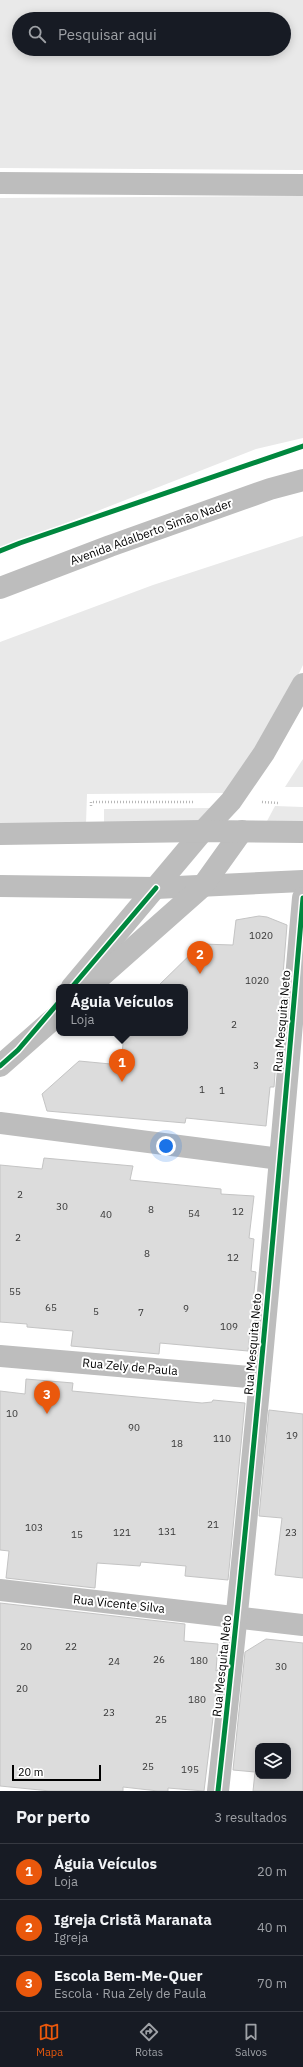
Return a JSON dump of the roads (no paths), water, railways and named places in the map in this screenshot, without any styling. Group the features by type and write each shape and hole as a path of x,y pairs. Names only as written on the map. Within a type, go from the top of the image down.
{"street":[{"path":"0,183 303,185"},
{"name":"Avenida Adalberto Simão Nader","path":"0,588 110,546 270,489 303,480"},
{"path":"75,984 203,830 231,802 264,753 303,684"},
{"path":"0,834 203,830 303,832"},
{"path":"92,984 202,886 242,831"},
{"path":"0,886 156,888 303,881"},
{"name":"Rua Mesquita Neto","path":"218,1791 237,1617 260,1378 303,898"},
{"path":"18,1050 56,1006"},
{"path":"0,1066 56,1017"},
{"path":"0,1123 280,1159"},
{"name":"Rua Zely de Paula","path":"0,1356 260,1378"},
{"name":"Rua Vicente Silva","path":"0,1590 303,1625"}],"place":[{"name":"Igreja Cristã Maranata","path":"200,974"},
{"name":"Águia Veículos","path":"122,1082"},
{"name":"Escola Bem-Me-Quer","path":"47,1414"}]}
